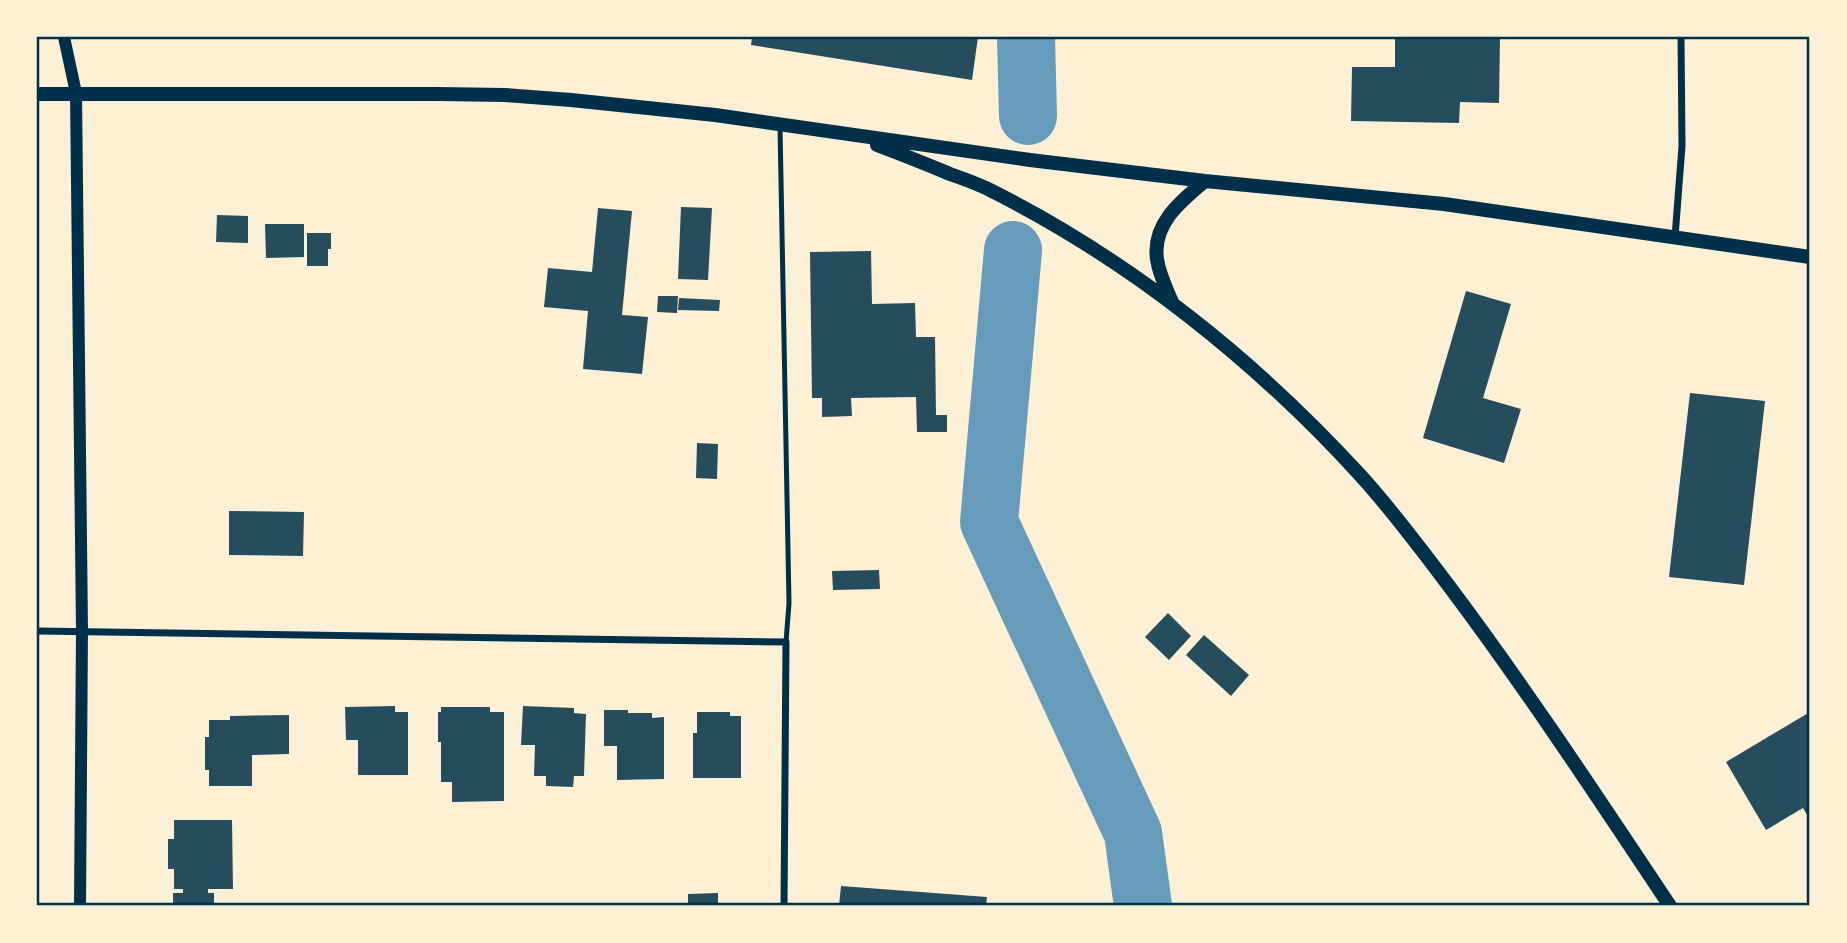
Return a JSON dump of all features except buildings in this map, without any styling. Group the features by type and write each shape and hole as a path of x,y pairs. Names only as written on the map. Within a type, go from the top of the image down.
{"main road":[{"path":"37,94 505,95 642,107 1205,181 1444,204 1810,257"},
{"path":"856,136 989,190 1101,253 1173,303 1277,390 1363,478 1419,547 1532,701 1670,906"},
{"path":"1173,303 1156,258 1159,237 1166,219 1179,203 1205,181"}],"street":[{"path":"64,37 76,93 82,630 80,906"},
{"path":"1675,237 1682,146 1681,37"},
{"path":"37,631 786,642 784,906"}],"lane":[{"path":"780,124 789,603 786,642"}],"waterway":[{"path":"1026,37 1028,116"},
{"path":"1013,250 989,522 1133,833 1143,906"}]}
